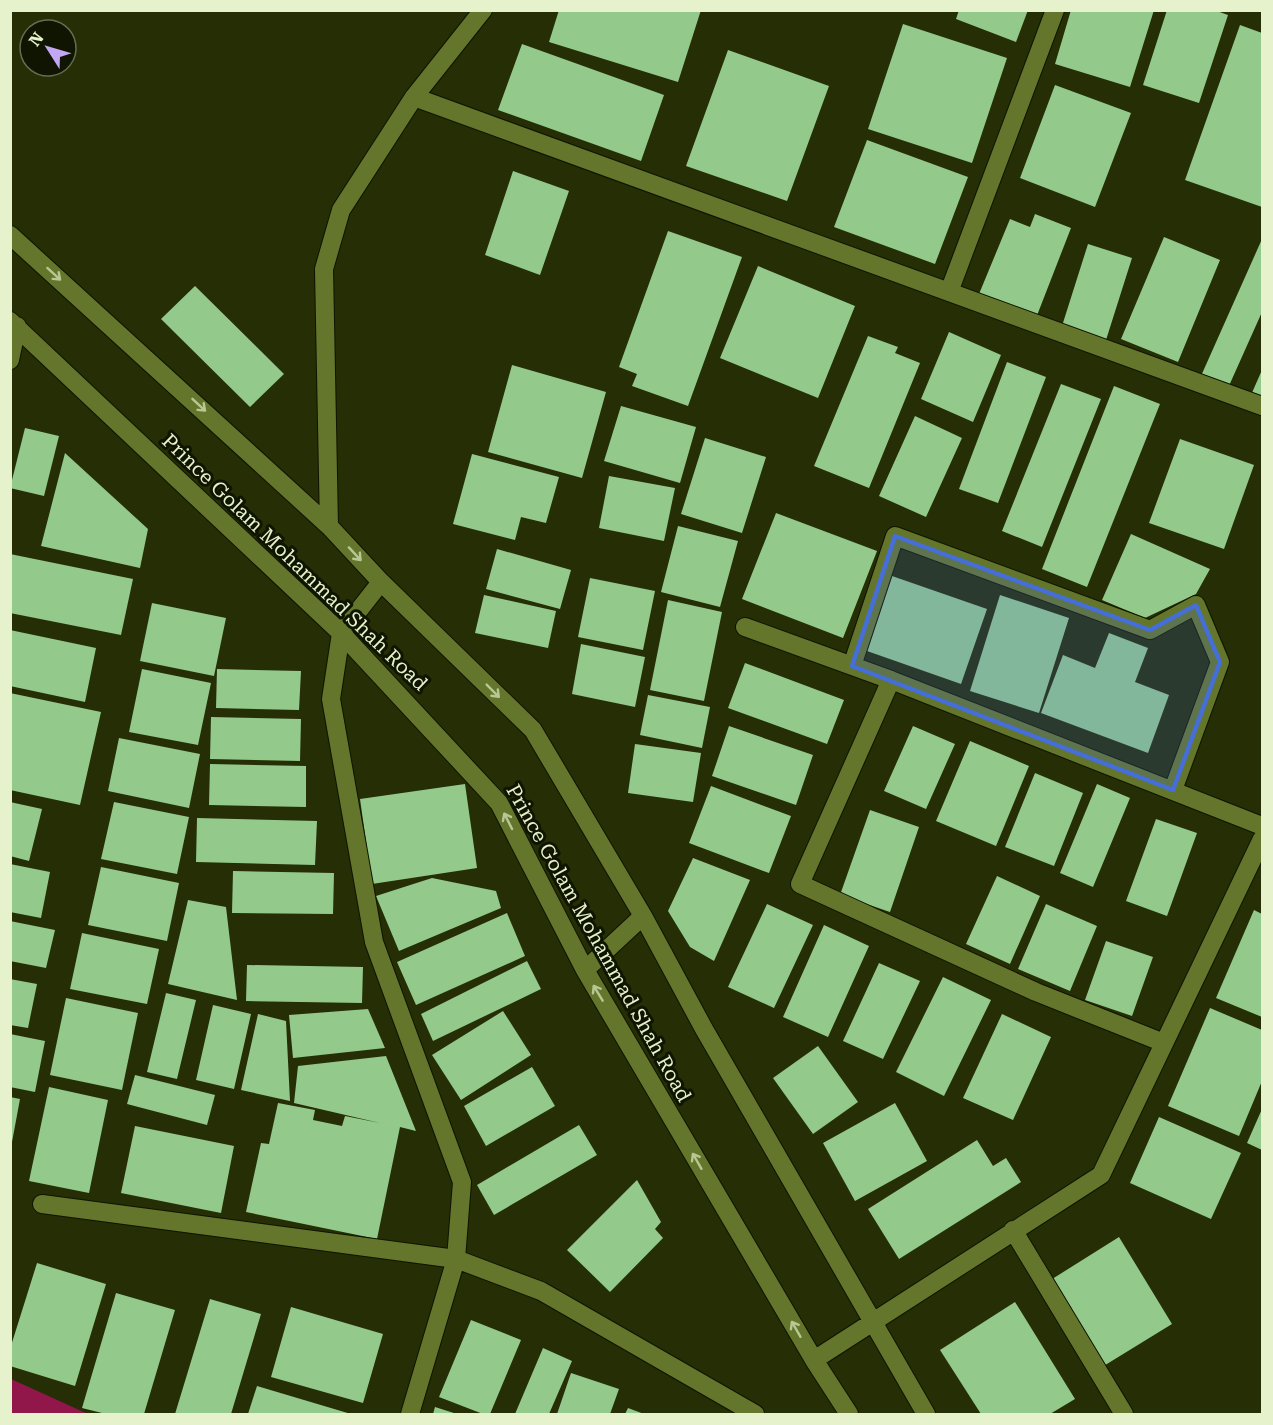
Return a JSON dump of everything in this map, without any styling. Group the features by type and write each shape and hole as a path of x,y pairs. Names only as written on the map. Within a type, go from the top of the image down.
{"street":[{"path":"329,526 324,269 340,210 414,97 483,10"},
{"path":"949,292 1055,10"},
{"path":"414,97 1263,406"},
{"path":"10,235 329,526 381,582 533,730 644,916 704,1029 926,1414"},
{"path":"10,360 14,324"},
{"name":"Prince Golam Mohammad Shah Road","path":"14,324 341,633 499,803 585,970 814,1360 849,1414"},
{"path":"852,666 895,536 1150,630 1196,605 1220,662 1173,790"},
{"path":"381,582 341,633 331,699 374,942 462,1182 456,1259 410,1414"},
{"path":"745,627 891,680 1263,826"},
{"path":"891,680 800,884 1036,992 1164,1043"},
{"path":"814,1360 1101,1174 1263,839"},
{"path":"585,970 644,916"},
{"path":"42,1204 456,1259 541,1291 755,1414"},
{"path":"1013,1230 1124,1414"}],"highlighted area":[{"path":"895,536 1150,630 1196,605 1220,662 1173,790 852,666"}],"shaded area":[{"path":"11,1379 88,1414 11,1414"}],"building":[{"path":"559,10 701,10 678,82 549,42"},
{"path":"959,10 1028,10 1016,42 956,19"},
{"path":"1071,10 1154,10 1130,87 1055,64"},
{"path":"1167,10 1214,10 1228,15 1199,103 1143,85"},
{"path":"903,24 1007,58 972,163 868,129"},
{"path":"1240,25 1262,33 1262,207 1185,180"},
{"path":"522,44 664,95 641,161 498,110"},
{"path":"728,50 829,86 787,201 686,166"},
{"path":"1055,85 1131,113 1095,207 1020,178"},
{"path":"867,140 968,177 935,264 834,227"},
{"path":"513,171 569,191 540,275 485,255"},
{"path":"1035,214 1071,228 1036,318 979,294 1010,219 1030,227"},
{"path":"668,231 742,257 688,406 632,386 637,374 619,367"},
{"path":"1164,237 1220,260 1178,362 1121,339"},
{"path":"1262,239 1262,312 1228,388 1201,376"},
{"path":"1088,244 1132,258 1106,340 1062,326"},
{"path":"758,266 855,306 818,398 720,358"},
{"path":"195,286 284,374 250,407 161,319"},
{"path":"949,332 1001,355 973,422 921,399"},
{"path":"868,336 898,347 895,353 920,363 869,488 814,466"},
{"path":"1007,362 1046,377 998,503 959,489"},
{"path":"512,365 606,392 582,478 488,452"},
{"path":"1262,370 1262,400 1251,395"},
{"path":"1061,384 1101,399 1042,547 1002,531"},
{"path":"1114,386 1160,404 1087,587 1042,569"},
{"path":"621,406 696,427 680,483 604,461"},
{"path":"915,416 962,438 926,517 879,496"},
{"path":"25,428 59,436 44,496 10,488"},
{"path":"705,438 766,457 742,533 681,514"},
{"path":"1180,439 1254,465 1224,549 1149,523"},
{"path":"65,453 148,529 140,568 41,546"},
{"path":"472,454 559,477 546,523 521,517 515,540 453,524"},
{"path":"609,476 675,488 664,541 599,528"},
{"path":"776,513 877,551 843,638 742,599"},
{"path":"678,526 738,541 720,607 661,592"},
{"path":"1131,534 1210,569 1196,594 1145,618 1102,600"},
{"path":"497,549 571,570 560,609 486,589"},
{"path":"10,554 133,579 121,635 10,613"},
{"path":"892,576 987,609 961,684 867,651"},
{"path":"590,578 655,591 643,650 578,637"},
{"path":"484,595 556,611 548,648 475,633"},
{"path":"1000,595 1069,618 1039,713 970,691"},
{"path":"668,600 722,612 704,701 650,690"},
{"path":"152,603 226,618 214,676 140,661"},
{"path":"10,630 96,648 85,702 10,686"},
{"path":"1109,633 1148,648 1135,682 1169,695 1148,753 1041,713 1063,655 1095,668"},
{"path":"581,644 645,657 635,707 572,694"},
{"path":"745,663 844,700 827,744 728,708"},
{"path":"142,669 211,683 198,745 129,732"},
{"path":"217,669 301,671 299,710 216,708"},
{"path":"10,693 101,712 80,805 10,790"},
{"path":"648,695 710,707 702,748 640,735"},
{"path":"211,717 301,719 300,761 210,759"},
{"path":"729,726 813,755 796,805 712,776"},
{"path":"913,726 955,744 926,809 884,791"},
{"path":"119,738 200,754 189,808 108,791"},
{"path":"970,741 1029,766 996,846 936,821"},
{"path":"635,744 701,753 693,802 628,793"},
{"path":"210,764 306,766 306,807 209,805"},
{"path":"1035,773 1083,793 1054,866 1005,847"},
{"path":"465,784 477,868 372,884 360,799"},
{"path":"1097,784 1130,798 1093,887 1060,873"},
{"path":"711,786 791,816 769,873 689,843"},
{"path":"10,802 42,809 29,861 10,856"},
{"path":"114,802 189,817 177,874 101,859"},
{"path":"870,810 919,827 890,912 840,895"},
{"path":"197,818 317,821 315,865 196,862"},
{"path":"1156,819 1197,833 1167,916 1126,901"},
{"path":"693,858 750,880 714,961 690,947 668,911"},
{"path":"10,864 50,872 41,918 10,912"},
{"path":"101,867 179,883 167,941 88,925"},
{"path":"233,871 334,873 333,914 232,913"},
{"path":"997,876 1040,896 1010,964 966,944"},
{"path":"432,878 496,891 501,908 399,951 376,896"},
{"path":"188,900 226,907 237,1000 168,984"},
{"path":"767,904 813,925 774,1008 728,987"},
{"path":"1046,904 1097,926 1070,991 1018,969"},
{"path":"1254,910 1262,914 1262,1017 1216,998"},
{"path":"507,913 525,956 416,1005 397,962"},
{"path":"10,921 55,930 46,968 10,961"},
{"path":"824,925 869,946 828,1037 783,1017"},
{"path":"82,933 159,949 147,1004 70,989"},
{"path":"1106,941 1153,957 1132,1016 1085,1000"},
{"path":"527,961 541,989 433,1041 421,1014"},
{"path":"879,963 920,981 883,1059 843,1041"},
{"path":"247,965 363,967 362,1003 246,1001"},
{"path":"943,977 991,1000 944,1096 896,1072"},
{"path":"10,979 37,984 28,1028 10,1025"},
{"path":"166,993 196,1000 177,1079 147,1072"},
{"path":"66,998 138,1013 122,1090 50,1075"},
{"path":"213,1005 251,1014 234,1089 196,1080"},
{"path":"1210,1008 1262,1030 1262,1081 1239,1136 1168,1106"},
{"path":"368,1009 385,1048 293,1058 289,1015"},
{"path":"503,1011 531,1055 461,1100 432,1055"},
{"path":"258,1014 286,1021 290,1101 241,1090"},
{"path":"1002,1014 1051,1037 1013,1120 963,1098"},
{"path":"10,1034 45,1041 35,1092 10,1087"},
{"path":"818,1046 858,1102 813,1134 773,1078"},
{"path":"386,1056 416,1131 400,1127 377,1239 246,1212 261,1143 269,1144 278,1103 315,1110 313,1120 342,1126 345,1116 380,1123 294,1103 298,1066"},
{"path":"532,1067 555,1106 486,1146 464,1106"},
{"path":"135,1075 215,1095 207,1125 127,1104"},
{"path":"49,1087 108,1100 89,1193 29,1181"},
{"path":"10,1097 20,1099 12,1142 10,1142"},
{"path":"895,1103 927,1161 855,1201 823,1143"},
{"path":"1262,1109 1262,1150 1247,1143"},
{"path":"1159,1117 1241,1153 1211,1219 1130,1183"},
{"path":"579,1125 597,1155 494,1215 477,1185"},
{"path":"135,1126 234,1146 221,1213 121,1193"},
{"path":"977,1140 993,1166 1006,1158 1021,1182 899,1259 868,1209"},
{"path":"637,1180 661,1222 655,1229 663,1238 610,1292 567,1250"},
{"path":"1119,1237 1172,1324 1102,1367 1049,1281"},
{"path":"37,1263 106,1284 75,1386 10,1366 10,1349"},
{"path":"116,1293 175,1310 144,1414 106,1414 82,1408"},
{"path":"210,1299 261,1314 231,1414 175,1414"},
{"path":"1015,1302 1075,1399 1050,1414 981,1414 940,1350"},
{"path":"291,1307 383,1334 363,1403 271,1377"},
{"path":"471,1320 521,1340 490,1414 483,1414 439,1397"},
{"path":"543,1348 572,1361 549,1414 515,1414"},
{"path":"571,1373 619,1389 610,1414 557,1414"},
{"path":"257,1386 351,1414 248,1414"},
{"path":"435,1407 457,1414 433,1414"},
{"path":"628,1408 644,1414 625,1414"}]}
